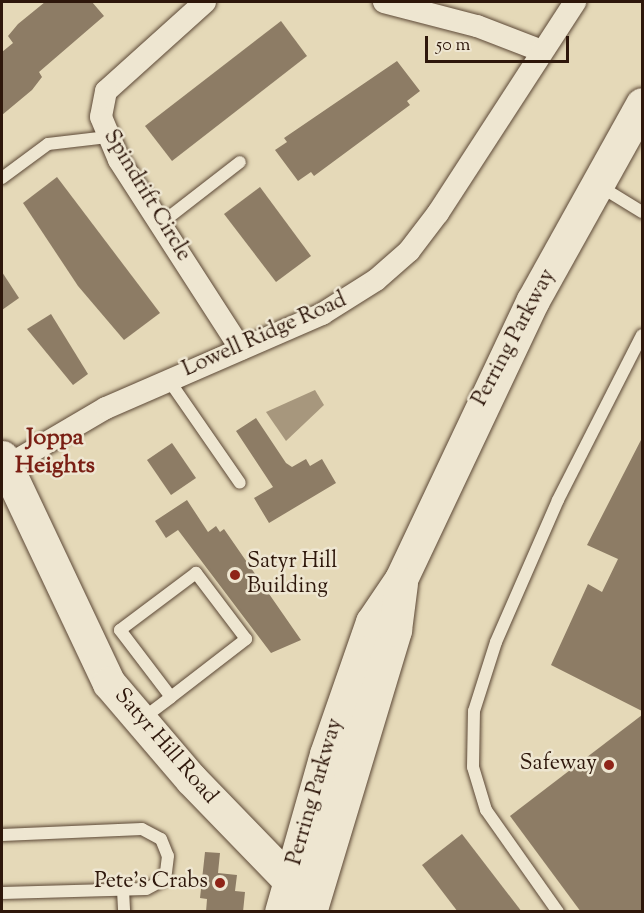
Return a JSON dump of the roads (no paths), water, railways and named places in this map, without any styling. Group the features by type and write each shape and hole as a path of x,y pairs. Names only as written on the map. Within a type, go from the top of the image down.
{"street":[{"name":"Spindrift Circle","path":"205,2 106,91 100,117 108,137 160,224 241,349"},
{"path":"384,2 477,26 539,51"},
{"name":"Lowell Ridge Road","path":"4,461 168,379 241,349 356,294 409,251 539,51 575,2"},
{"name":"Perring Parkway","path":"303,904 351,674 372,622 401,579 494,376 642,104"},
{"name":"Satyr Hill Road","path":"4,461 94,659 138,722 303,904"}],"lane":[{"path":"2,178 48,144 108,137"},
{"path":"160,224 240,162"},
{"path":"598,185 642,212"},
{"path":"558,912 486,810 473,767 474,711 496,642 558,500 642,335"},
{"path":"168,379 240,483"},
{"path":"138,722 171,697 246,639 196,573 120,630 171,697"},
{"path":"2,835 142,829 160,839 168,856 165,879 146,889 2,893"},
{"path":"123,890 124,912"}],"place":[{"name":"Satyr Hill Building","path":"235,575"},
{"name":"Safeway","path":"609,765"},
{"name":"Pete's Crabs","path":"220,883"}],"district":[{"name":"Joppa Heights","path":"55,453"}]}
